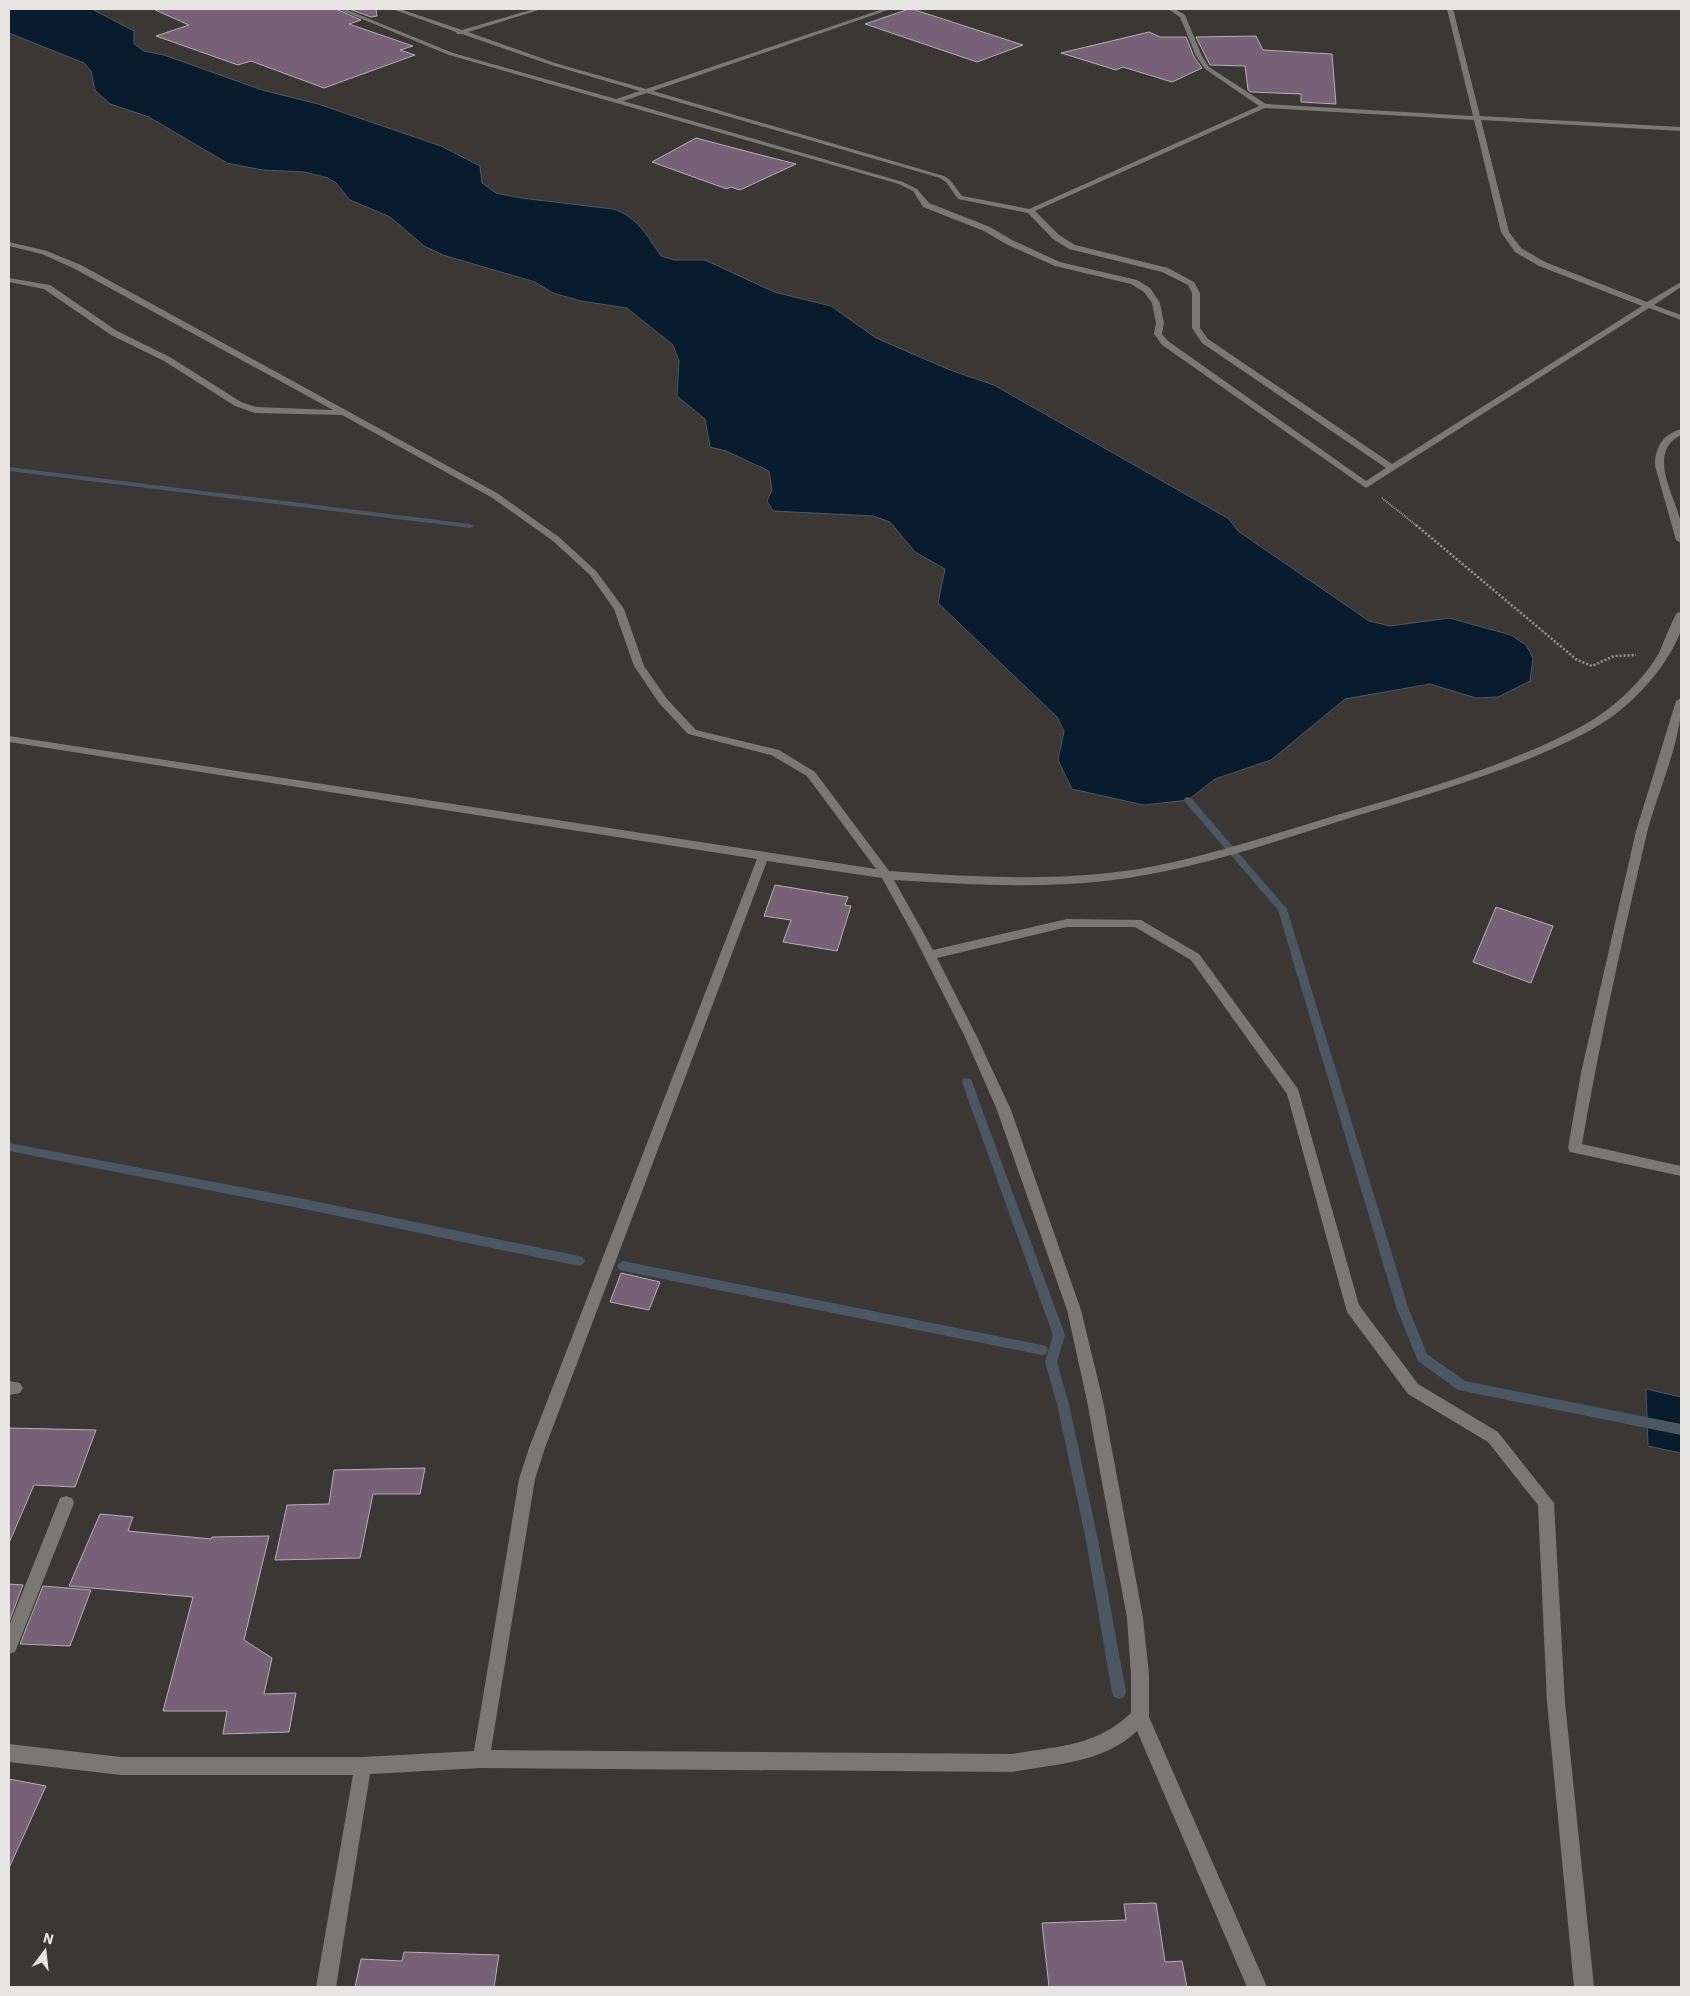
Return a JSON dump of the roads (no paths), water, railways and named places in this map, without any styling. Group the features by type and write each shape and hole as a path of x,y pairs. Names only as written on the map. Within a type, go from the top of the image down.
{"street":[{"path":"341,9 451,54 901,183 915,190 926,205 991,231 1009,242 1058,264 1134,282 1147,290 1156,303 1160,323 1158,334 1165,344 1366,485 1681,284"},
{"path":"395,9 459,33 553,64 942,177 948,181 960,198 1030,211 1056,237 1072,247 1166,270 1191,284 1196,294 1196,328 1205,341 1392,468"},
{"path":"459,33 539,9"},
{"path":"615,102 888,9"},
{"path":"1172,9 1183,16 1199,56 1208,68 1264,106"},
{"path":"1450,9 1505,232 1518,250 1542,264 1681,318"},
{"path":"1030,211 1264,106 1681,128"},
{"path":"9,244 34,248 55,255 494,495 556,539 593,573 619,609 640,666 663,701 692,732 774,752 811,774 886,875 930,955 971,1037 1004,1110 1074,1310 1095,1401 1135,1618 1140,1674 1140,1717 1257,1987"},
{"path":"9,280 47,287 114,333 167,360 238,404 255,410 342,413"},
{"path":"1681,432 1672,436 1663,444 1659,454 1659,466 1681,540"},
{"path":"9,739 886,875 1019,882 1060,882 1107,877 1192,863 1293,834 1460,780 1521,758 1588,727 1627,699 1644,682 1659,660 1678,625 1681,615"},
{"path":"1681,701 1642,831 1588,1073 1575,1148 1681,1171"},
{"path":"481,1759 528,1480 537,1448 762,857"},
{"path":"930,955 1067,923 1138,924 1195,957 1293,1094 1352,1308 1413,1389 1493,1437 1546,1504 1556,1702 1584,1987"},
{"path":"9,1646 66,1503"},
{"path":"9,1753 121,1766 363,1766 481,1759 1012,1764 1092,1749 1123,1733 1140,1717"},
{"path":"326,1987 363,1766"}],"water":[{"path":"9,9 92,9 134,31 134,44 144,51 164,55 262,90 318,104 441,146 480,166 482,183 496,193 521,198 613,209 621,212 641,228 661,256 674,260 705,260 774,292 831,306 876,338 950,370 994,385 1229,519 1238,531 1369,621 1390,626 1449,618 1511,635 1526,645 1533,658 1530,681 1498,697 1476,698 1430,684 1345,699 1271,760 1215,779 1188,800 1144,805 1072,789 1058,760 1064,731 1057,717 938,603 945,569 915,552 890,522 873,516 773,511 767,501 772,490 769,471 726,451 710,447 705,419 677,396 679,361 673,345 627,308 581,301 553,293 535,282 443,255 424,246 390,217 350,200 336,183 328,178 305,172 262,170 227,163 149,117 110,104 95,90 91,71 84,63 9,33"},
{"path":"1646,1389 1681,1397 1681,1453 1648,1446"}],"waterway":[{"path":"9,469 470,526"},
{"path":"1188,800 1282,909 1402,1307 1422,1357 1462,1386 1681,1430"},
{"path":"967,1082 1059,1335 1051,1362 1063,1404 1092,1540 1119,1692"},
{"path":"9,1147 309,1205 579,1261"},
{"path":"623,1266 1042,1350"}]}
